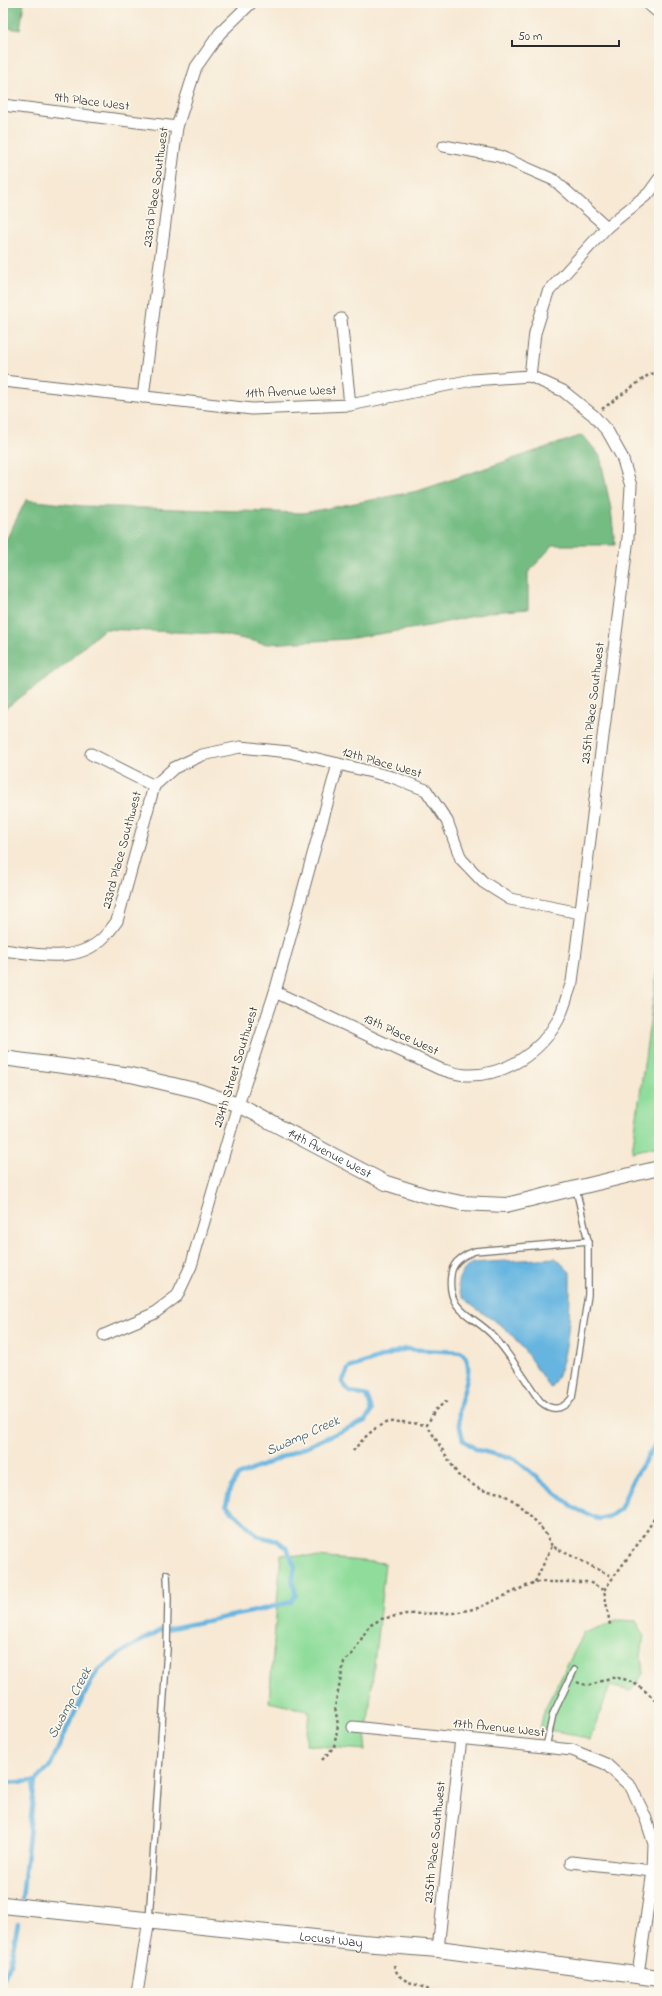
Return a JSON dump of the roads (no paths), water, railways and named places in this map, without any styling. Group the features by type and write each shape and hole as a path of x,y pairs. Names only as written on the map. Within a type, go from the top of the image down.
{"main road":[{"name":"Locust Way","path":"3,1905 438,1949 638,1974 659,1978"}],"street":[{"name":"233rd Place Southwest","path":"143,397 177,127 196,67 220,33 251,3"},
{"path":"647,3 659,13"},
{"name":"9th Place West","path":"3,105 177,127"},
{"path":"444,146 499,156 554,180 607,227"},
{"path":"530,376 535,332 548,292 607,227 649,193 659,179"},
{"path":"341,319 350,404"},
{"name":"11th Avenue West","path":"3,381 252,409 350,404 472,380 530,376"},
{"name":"235th Place Southwest","path":"520,1062 542,1042 558,1020 572,982 628,538 631,486 622,456 608,432 593,415 563,392 530,376"},
{"name":"12th Place West","path":"154,786 174,768 202,755 240,748 289,752 392,777 426,790 447,821 462,859 483,882 510,900 580,913"},
{"path":"91,754 154,786"},
{"name":"234th Street Southwest","path":"104,1335 153,1314 177,1296 191,1266 238,1105 275,992 338,764"},
{"name":"233rd Place Southwest","path":"3,950 50,956 79,952 102,939 117,921 154,786"},
{"name":"13th Place West","path":"275,992 440,1069 467,1076 496,1072 520,1062"},
{"name":"14th Avenue West","path":"3,1058 131,1075 199,1091 238,1105 386,1183 424,1195 461,1203 506,1205 659,1168"},
{"name":"17th Avenue West","path":"353,1727 572,1750 606,1764 631,1787 645,1816 654,1844 653,1871"},
{"name":"235th Place Southwest","path":"438,1949 461,1738"},
{"path":"571,1862 653,1871 638,1974"},
{"path":"137,1993 149,1920"}],"lane":[{"path":"576,1189 588,1241 588,1295 572,1398 566,1405 557,1408 547,1407 540,1400 495,1337 460,1310 452,1298 449,1285 451,1272 457,1261 466,1254 475,1251 588,1241"},
{"path":"149,1920 167,1649 167,1574"},
{"path":"546,1747 553,1714 574,1670"}],"water":[{"path":"556,1258 570,1272 570,1300 566,1349 557,1377 550,1388 514,1337 499,1324 468,1302 461,1293 458,1284 461,1274 472,1263"}],"waterway":[{"name":"Swamp Creek","path":"3,1783 35,1781 50,1766 70,1722 97,1671 128,1648 161,1630 251,1612 291,1602 296,1594 292,1580 295,1567 287,1548 278,1541 258,1536 226,1505 230,1489 238,1476 365,1421 372,1411 367,1396 350,1392 342,1382 349,1368 405,1349 462,1352 468,1366 468,1373 459,1412 459,1423 463,1440 477,1450 515,1459 574,1508 599,1519 610,1516 620,1509 633,1480 659,1438"},
{"path":"22,1898 35,1781"},
{"path":"3,1980 10,1964 18,1923"}]}
